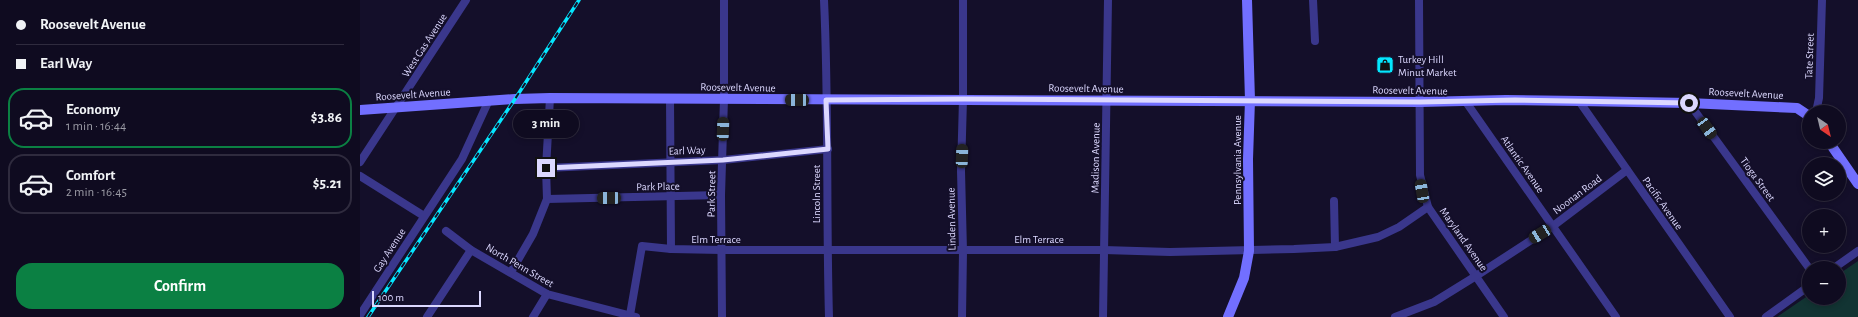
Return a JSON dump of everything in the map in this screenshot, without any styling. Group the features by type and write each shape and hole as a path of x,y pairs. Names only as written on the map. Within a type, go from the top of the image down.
{"main road":[{"name":"Pennsylvania Avenue","path":"1228,317 1244,278 1249,251 1248,159 1250,100 1247,0"},
{"name":"Roosevelt Avenue","path":"360,110 490,100 550,98 670,98 1420,102 1506,100 1689,103 1797,108 1802,111"},
{"path":"1834,149 1858,184"}],"street":[{"name":"West Gas Avenue","path":"360,162 466,0"},
{"name":"Park Street","path":"722,317 721,195 724,99 724,0"},
{"name":"Lincoln Street","path":"824,0 828,149 827,249 829,317"},
{"name":"Linden Avenue","path":"962,317 963,251 961,171 964,99 963,0"},
{"name":"Madison Avenue","path":"1103,317 1108,0"},
{"path":"1313,0 1315,41"},
{"name":"Maryland Avenue","path":"1419,0 1420,175 1428,207 1504,317"},
{"name":"Tate Street","path":"1818,105 1822,0"},
{"path":"511,272 534,234 547,199 546,168 550,98"},
{"path":"670,98 671,249"},
{"name":"Gay Avenue","path":"360,316 462,159 490,100"},
{"name":"Pacific Avenue","path":"1579,101 1730,317"},
{"name":"Atlantic Avenue","path":"1466,102 1616,317"},
{"name":"Tioga Street","path":"1689,103 1804,261"},
{"name":"Earl Way","path":"546,168 670,161 723,160 828,149"},
{"name":"Noonan Road","path":"1395,317 1434,302 1476,276 1553,226 1627,170"},
{"path":"360,176 424,216"},
{"name":"Park Place","path":"547,199 721,195"},
{"path":"1334,201 1335,247"},
{"name":"Elm Terrace","path":"633,316 642,246 671,249 722,250 1104,250 1170,252 1249,251 1335,247 1378,238 1399,227 1428,207"},
{"name":"North Penn Street","path":"446,231 471,250 547,294 633,316"},
{"path":"427,317 471,250"},
{"path":"1844,261 1858,251"},
{"path":"1766,317 1802,291"},
{"path":"533,317 547,294"}],"green space":[{"path":"1858,261 1858,317 1777,317 1802,300 1802,305 1846,305 1846,269"}],"railway":[{"path":"368,317 515,99 579,0"}],"place":[{"name":"Turkey Hill Minut Market","path":"1385,65"}],"route":[{"path":"546,168 670,161 723,160 828,149 826,100 964,99 1466,102 1515,100 1689,103"}]}
